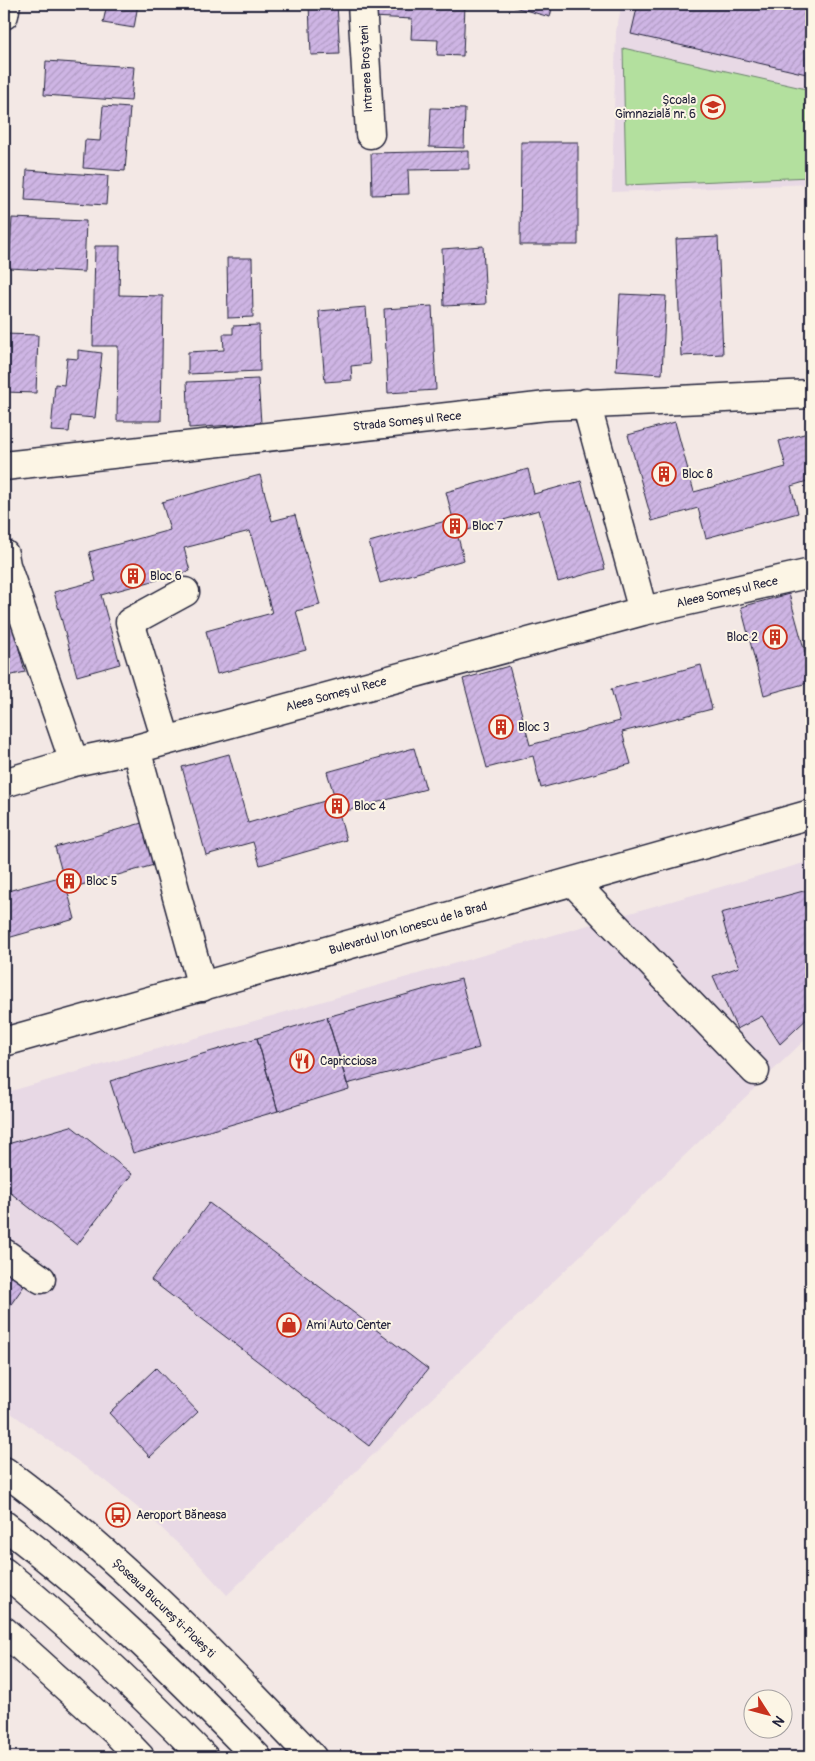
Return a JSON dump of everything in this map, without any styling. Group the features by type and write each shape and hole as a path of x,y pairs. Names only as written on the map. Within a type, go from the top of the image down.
{"main road":[{"path":"4,14 6,4"},
{"name":"Intrarea Broșteni","path":"362,4 370,134"},
{"name":"Strada Someșul Rece","path":"4,466 586,403 811,394"},
{"path":"586,403 642,611"},
{"path":"4,554 6,565 74,762"},
{"name":"Aleea Someșul Rece","path":"4,783 74,762 136,749 642,611 811,573"},
{"path":"166,740 130,622 185,592"},
{"path":"136,749 202,986"},
{"name":"Bulevardul Ion Ionescu de la Brad","path":"4,1042 811,814"},
{"path":"573,882 754,1071"},
{"path":"4,1253 41,1279"},
{"name":"Șoseaua București-Ploiești","path":"4,1471 111,1557 195,1636 307,1752"},
{"path":"4,1525 117,1619 175,1673 257,1757"},
{"path":"4,1572 93,1648 150,1701 204,1757"},
{"path":"4,1631 115,1731 140,1757"},
{"path":"307,1752 328,1757"}],"shaded area":[{"name":"Școala Gimnazială nr. 6","path":"622,4 811,4 811,184 612,192 616,31"},
{"path":"811,861 811,1034 227,1595 193,1558 155,1522 104,1480 4,1408 4,1093"}],"green space":[{"path":"623,48 811,90 811,177 626,185"}],"building":[{"path":"107,4 138,4 134,28 103,23"},
{"path":"309,4 337,4 340,54 311,55"},
{"path":"373,4 465,4 463,56 437,55 438,40 411,39 412,19 372,17"},
{"path":"515,4 553,4 550,17 514,7"},
{"path":"638,4 811,4 811,75 631,34"},
{"path":"46,61 134,67 131,101 44,95"},
{"path":"103,106 130,108 125,171 83,168 85,140 100,141"},
{"path":"431,108 465,109 464,148 429,147"},
{"path":"521,142 578,142 578,245 520,245"},
{"path":"469,151 469,169 408,170 409,194 372,195 371,153"},
{"path":"27,170 108,176 106,205 25,200"},
{"path":"12,218 86,221 84,272 9,268"},
{"path":"718,237 723,354 681,356 676,239"},
{"path":"95,246 120,246 119,295 163,296 161,421 117,421 118,346 93,346"},
{"path":"483,246 486,304 444,306 442,249"},
{"path":"227,258 252,258 253,317 228,318"},
{"path":"620,294 666,296 662,374 616,371"},
{"path":"432,306 436,390 388,393 384,309"},
{"path":"366,307 370,364 351,366 352,380 325,382 319,311"},
{"path":"259,325 260,371 188,374 188,352 224,350 223,334 233,334 233,326"},
{"path":"4,334 38,335 36,393 4,392"},
{"path":"78,350 102,353 95,418 71,416 69,432 51,431 55,384 64,385 67,358 78,359"},
{"path":"258,379 261,423 189,428 187,382"},
{"name":"Bloc 8","path":"675,422 694,492 786,467 779,441 811,432 811,480 791,486 798,513 706,538 698,508 652,521 628,435"},
{"name":"Bloc 7","path":"528,469 534,494 581,481 605,569 558,582 539,510 457,533 464,560 380,583 369,542 453,519 446,492"},
{"name":"Bloc 6","path":"260,475 272,521 295,515 320,605 296,611 306,650 217,674 206,631 272,613 250,531 184,548 190,571 101,595 120,664 77,676 54,592 96,581 89,552 170,530 162,502"},
{"path":"4,591 25,672 4,677"},
{"name":"Bloc 2","path":"789,594 809,667 811,667 811,682 764,695 741,607"},
{"name":"Bloc 3","path":"701,665 712,709 622,732 631,764 541,788 533,756 487,768 463,679 509,666 530,745 620,721 611,689"},
{"name":"Bloc 4","path":"414,748 426,789 339,813 346,840 260,865 253,842 206,855 182,767 229,754 248,823 335,798 327,772"},
{"name":"Bloc 5","path":"142,823 154,865 67,889 75,919 4,939 4,892 63,876 55,847"},
{"path":"811,889 811,1015 780,1044 762,1016 737,1029 713,976 739,967 729,943 721,913"},
{"path":"461,979 479,1048 347,1084 327,1017"},
{"name":"Capricciosa","path":"327,1017 349,1089 278,1111 257,1038"},
{"path":"257,1038 278,1111 133,1153 110,1081"},
{"path":"71,1126 132,1174 77,1245 7,1190 4,1191 4,1145"},
{"name":"Ami Auto Center","path":"209,1203 428,1369 369,1446 151,1280"},
{"path":"4,1267 26,1283 4,1314"},
{"path":"156,1368 198,1412 150,1457 109,1413"}],"place":[{"name":"Școala Gimnazială nr. 6","path":"713,107"},
{"name":"Bloc 8","path":"664,474"},
{"name":"Bloc 7","path":"455,526"},
{"name":"Bloc 6","path":"133,576"},
{"name":"Bloc 2","path":"775,637"},
{"name":"Bloc 3","path":"501,727"},
{"name":"Bloc 4","path":"337,806"},
{"name":"Bloc 5","path":"69,881"},
{"name":"Capricciosa","path":"302,1061"},
{"name":"Ami Auto Center","path":"289,1325"},
{"name":"Aeroport Băneasa","path":"118,1515"}]}
